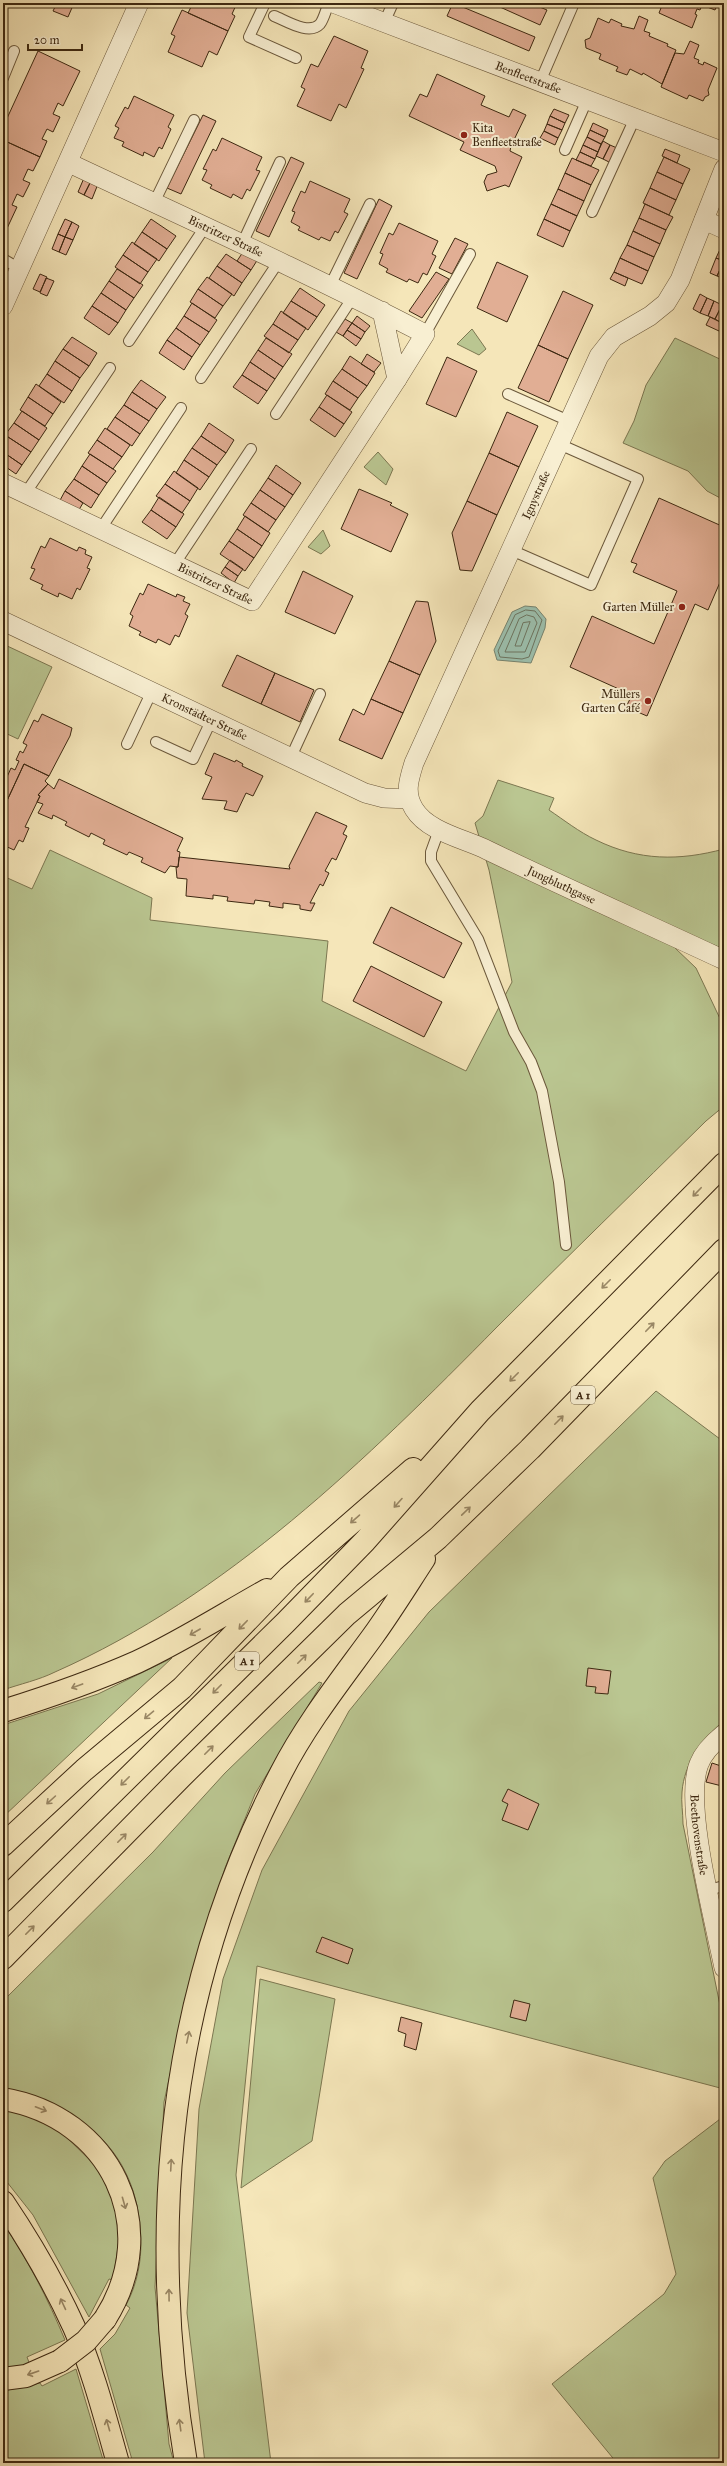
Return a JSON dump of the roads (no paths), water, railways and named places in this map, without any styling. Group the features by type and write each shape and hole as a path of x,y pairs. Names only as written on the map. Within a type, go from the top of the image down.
{"highway":[{"name":"A 1","path":"3,1900 365,1541 480,1411 724,1164"},
{"name":"A 1","path":"3,1958 181,1777 347,1614 438,1538 605,1373 724,1250"},
{"path":"3,1844 84,1770 182,1688 289,1577 480,1411"},
{"path":"186,2463 173,2372 168,2217 172,2146 179,2076 201,1975 220,1912 239,1862 281,1771 336,1683 373,1636 438,1538"},
{"path":"3,1711 85,1683 137,1662 185,1637 289,1577"},
{"path":"3,2100 36,2107 65,2121 93,2145 104,2158 116,2180 126,2206 130,2243 126,2274 116,2301 105,2320 86,2342 60,2361 26,2376 3,2379"},
{"path":"3,2202 54,2285 74,2328 91,2373 118,2463"}],"street":[{"path":"3,306 69,163 139,3"},
{"name":"Benfleetstraße","path":"333,3 724,152"},
{"name":"Bistritzer Straße","path":"3,483 252,601 398,378 425,334 382,311 279,261 69,163"},
{"name":"Ignystraße","path":"409,799 407,788 414,763 599,356 614,336 650,316 666,303 680,280 724,169"},
{"path":"704,220 724,229"},
{"path":"382,311 398,378"},
{"name":"Kronstädter Straße","path":"3,621 365,793 384,798 409,799"},
{"name":"Jungbluthgasse","path":"409,799 421,818 440,830 485,848 604,906 724,960"},
{"name":"Beethovenstraße","path":"724,1734 705,1752 698,1764 693,1798 696,1827 716,1888 724,1968"}],"lane":[{"path":"265,3 249,37 296,58"},
{"path":"274,16 298,26 314,28 320,24 329,3"},
{"path":"384,23 393,3"},
{"path":"540,82 574,3"},
{"path":"3,78 14,51"},
{"path":"565,150 587,100"},
{"path":"592,212 636,118"},
{"path":"154,203 194,120"},
{"path":"242,244 280,162"},
{"path":"330,286 370,204"},
{"path":"129,341 205,227"},
{"path":"425,334 470,254"},
{"path":"3,260 20,269"},
{"path":"201,378 279,261"},
{"path":"276,414 353,298"},
{"path":"25,494 110,368"},
{"path":"508,394 570,420"},
{"path":"100,530 181,408"},
{"path":"511,550 591,585 638,479 559,444"},
{"path":"174,565 251,449"},
{"path":"127,744 152,691"},
{"path":"291,757 320,694"},
{"path":"156,742 193,759 212,720"},
{"path":"440,830 431,852 431,861 478,940 514,1032 531,1062 542,1091 559,1182 566,1245"}],"water":[{"path":"525,606 536,607 546,619 545,628 531,663 497,660 494,650 512,612"}],"place":[{"name":"Kita Benfleetstraße","path":"464,135"},
{"name":"Garten Müller","path":"682,607"},
{"name":"Müllers Garten Café","path":"648,701"}]}
